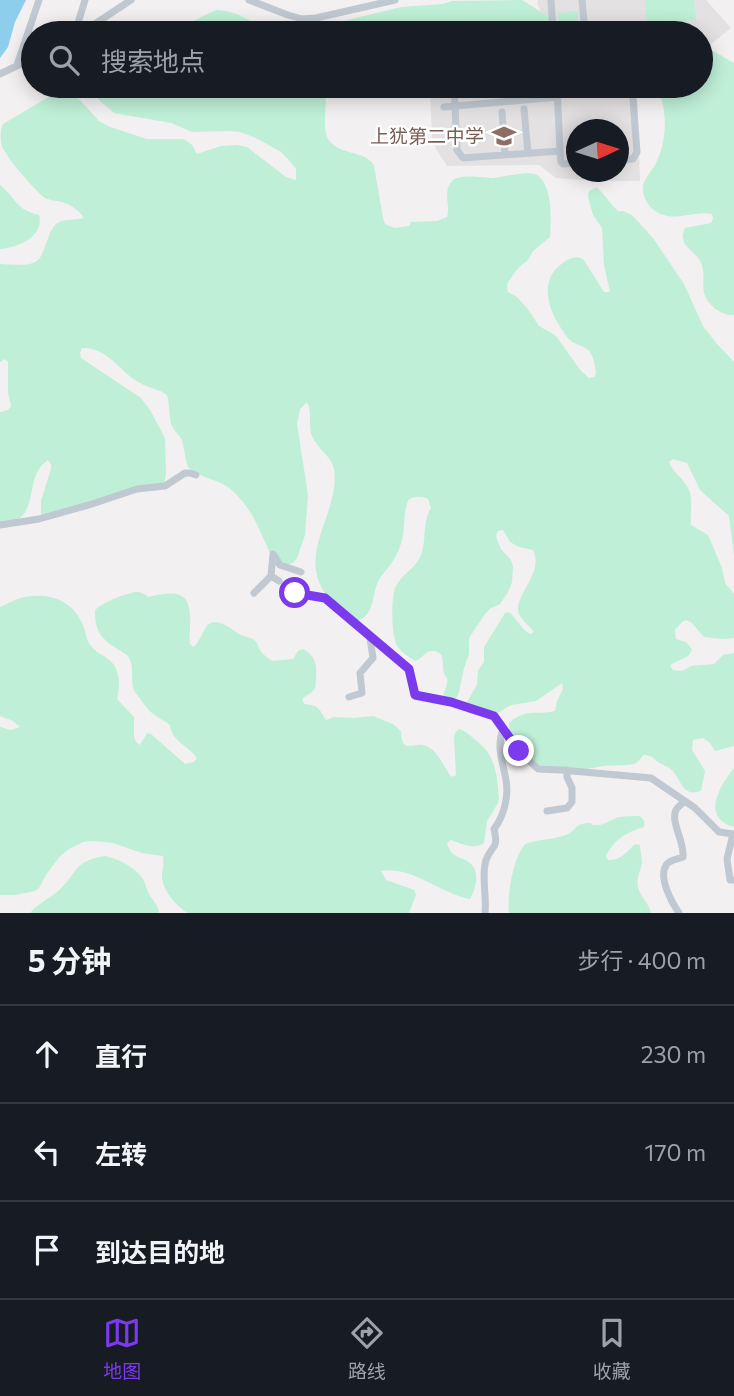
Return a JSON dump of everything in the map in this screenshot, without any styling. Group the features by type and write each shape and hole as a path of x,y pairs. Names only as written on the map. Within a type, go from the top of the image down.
{"street":[{"path":"32,21 39,0"},
{"path":"79,21 85,0"},
{"path":"99,21 131,0"},
{"path":"249,0 302,19 395,0"},
{"path":"551,0 552,21"},
{"path":"582,0 582,21"},
{"path":"17,65 21,53"},
{"path":"0,74 21,63"},
{"path":"455,98 457,150 463,158 560,151"},
{"path":"444,107 547,98"},
{"path":"558,98 561,162 566,164"},
{"path":"629,160 633,159 637,152 633,98"},
{"path":"524,110 528,153"},
{"path":"502,112 505,155"},
{"path":"0,525 39,519 137,489 165,486 185,472 196,475"},
{"path":"254,593 271,576 273,554 280,565 301,572"},
{"path":"271,576 279,581"},
{"path":"295,593 325,598 409,669 415,695 451,702 494,716 519,751 538,769 651,778 695,808 719,832 733,834 727,859 730,880 734,880"},
{"path":"349,697 362,693 360,673 373,658 370,637"},
{"path":"485,913 484,870 487,858 497,841 494,828 505,805 507,788 500,738 503,730"},
{"path":"547,811 567,808 572,802 572,788 567,778 567,770"},
{"path":"679,913 664,886 665,867 668,862 683,858 684,850 674,818 676,810 685,801"}],"shaded area":[{"path":"538,0 706,0 731,28 713,42 713,21 550,21 537,4"},
{"name":"上犹第二中学","path":"430,98 637,98 640,181 629,181 629,119 566,119 566,179 556,178 539,165 447,166 432,142"}],"green space":[{"path":"522,0 549,17 550,21 344,21 401,7 452,1"},
{"path":"645,0 694,0 696,20 647,21"},
{"path":"216,10 251,21 193,21"},
{"path":"577,11 578,21 559,21 558,13"},
{"path":"713,51 734,63 734,315 720,312 709,302 704,293 700,260 683,240 685,228 711,223 712,214 676,217 664,215 652,208 643,192 645,181 660,154 665,124 661,98 713,98"},
{"path":"47,98 77,98 99,121 110,127 147,139 184,139 192,145 197,154 221,146 247,147 286,177 296,180 296,169 289,160 281,152 256,138 230,131 192,132 171,123 114,113 98,98 326,98 327,137 337,148 365,157 374,166 383,218 385,224 394,228 409,226 411,222 437,221 447,217 447,194 449,185 455,179 494,178 528,173 537,175 546,187 548,195 551,213 550,237 519,267 508,282 508,292 517,297 539,326 556,336 589,378 596,373 591,354 586,348 571,341 561,328 550,305 548,289 552,274 558,267 567,260 576,258 583,259 604,292 610,292 604,265 602,228 593,215 589,191 597,187 618,211 632,215 653,238 684,284 703,326 734,362 734,556 729,516 700,490 687,463 673,459 669,462 689,490 691,525 708,535 722,568 725,583 734,594 734,638 704,637 686,620 675,630 676,639 686,642 692,649 686,658 670,666 673,670 682,671 691,666 714,664 723,655 734,653 734,746 715,751 703,738 693,740 692,750 705,771 701,791 686,790 669,767 648,755 643,755 631,765 557,773 536,769 527,763 513,743 509,723 526,713 555,711 563,689 562,683 536,701 511,705 496,714 467,711 467,702 477,685 478,670 484,662 484,647 505,613 509,612 530,634 534,632 520,616 518,607 532,576 536,559 533,550 510,542 503,530 496,535 501,549 511,560 512,582 500,604 485,614 469,638 469,654 459,692 449,703 442,700 447,680 440,654 430,651 415,661 398,647 393,627 395,588 421,555 426,519 431,508 428,499 409,499 400,547 379,580 366,616 360,620 352,620 337,612 320,584 315,565 319,538 335,483 334,469 311,434 307,402 300,409 297,424 308,495 305,535 297,558 284,567 272,556 253,516 236,494 188,467 182,441 171,424 167,395 140,383 107,356 92,349 82,348 81,358 141,398 165,438 164,485 41,517 41,501 51,469 48,460 37,473 29,503 22,516 0,524 0,412 11,406 8,362 5,359 0,362 0,264 21,265 35,262 56,224 84,218 68,204 45,198 21,174 2,146 3,124"},
{"path":"0,185 25,210 39,215 40,222 34,235 28,240 0,249"},
{"path":"135,592 148,597 175,594 186,600 190,615 190,644 194,647 207,625 217,622 254,640 262,653 272,661 293,659 298,651 303,649 313,657 316,672 315,688 302,699 304,704 318,708 326,720 334,717 373,716 393,724 401,731 404,744 425,745 439,757 451,777 456,775 455,733 459,729 462,730 478,742 489,754 495,767 498,803 487,821 484,843 472,846 451,840 447,843 452,853 469,862 474,868 476,882 470,899 415,876 392,870 381,871 386,880 414,890 416,895 409,913 188,913 174,902 164,885 163,856 142,853 113,843 93,841 83,842 60,856 35,891 0,895 0,727 11,730 20,727 0,716 0,607 24,597 34,596 52,598 69,606 81,621 91,646 115,667 119,683 117,699 134,717 136,742 140,745 147,733 151,734 185,764 194,762 197,758 174,736 170,725 143,703 133,688 130,659 98,631 95,610 109,601"},
{"path":"734,768 734,827 724,822 715,809 723,783"},
{"path":"639,816 644,820 644,827 622,837 606,856 608,860 616,859 635,844 640,845 642,863 638,887 651,913 509,913 512,877 517,858 525,844 566,835 581,824 600,825 620,817"},
{"path":"105,856 122,862 137,872 159,913 30,913 57,892 81,865"}],"water":[{"path":"0,0 26,0 15,22 8,47 0,58"}],"place":[{"name":"上犹第二中学","path":"504,136"}],"route":[{"path":"295,593 325,598 409,669 415,695 451,702 494,716 519,751"}]}
